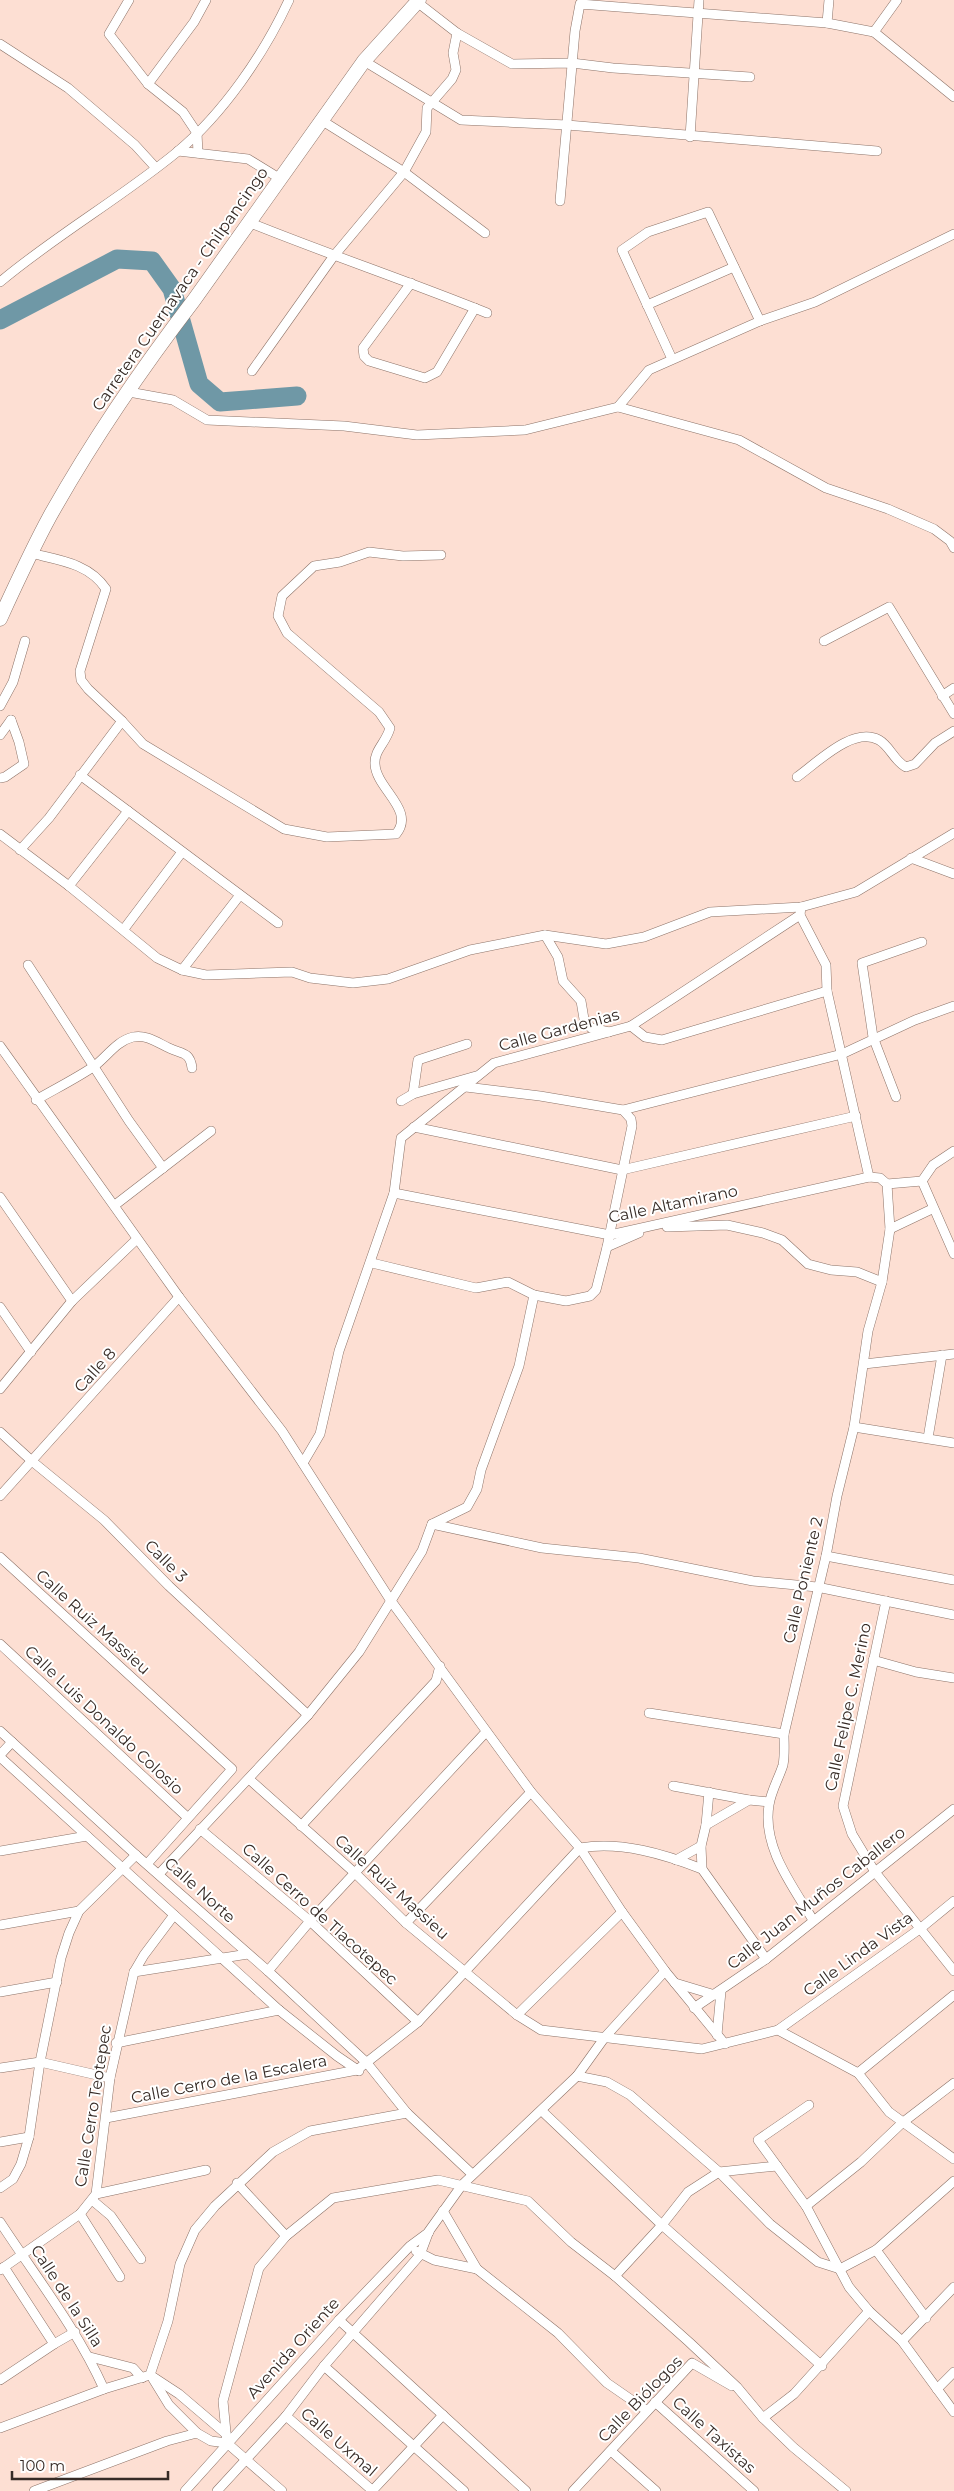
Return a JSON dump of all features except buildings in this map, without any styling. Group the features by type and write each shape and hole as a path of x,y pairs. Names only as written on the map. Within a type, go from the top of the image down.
{"main road":[{"name":"Carretera Cuernavaca - Chilpancingo","path":"0,619 30,554 92,446 166,336 194,300 364,61 418,1"}],"street":[{"path":"129,0 109,34 148,84 183,112 197,133 198,153"},
{"path":"148,84 194,22 206,0"},
{"path":"0,282 27,259 156,168 197,133 250,68 289,0"},
{"path":"690,137 700,14 699,0"},
{"path":"827,23 829,0"},
{"path":"874,32 897,0"},
{"path":"418,1 457,33 512,64 572,63 750,77"},
{"path":"560,201 572,63 580,4 827,23 874,32 954,98"},
{"path":"252,371 334,257 404,172 426,132 427,108 430,102 452,80 456,70 453,52 457,33"},
{"path":"0,44 68,88 135,146 156,168"},
{"path":"364,61 461,120 567,126 877,151"},
{"path":"321,120 404,172 485,233"},
{"path":"178,151 248,159 279,178"},
{"path":"672,359 622,250 648,232 708,212 760,321"},
{"path":"248,222 334,257 411,283 487,313"},
{"path":"618,407 649,370 760,321 815,302 950,241 954,234"},
{"path":"647,305 734,267"},
{"path":"411,283 363,348 364,356 369,361 425,378 432,376 437,372 475,308"},
{"path":"129,392 173,400 206,420 344,426 417,435 526,430 618,407 739,440 826,488 888,509 934,529 953,543"},
{"path":"30,554 75,564 99,579 106,589 80,671 82,680 88,689 122,721 142,744 284,829 327,837 396,834 402,827 403,817 375,766 375,754 387,740 390,728 379,712 287,633 278,616 282,596 314,566 340,562 369,552 403,556 441,555"},
{"path":"824,641 889,607 954,714"},
{"path":"0,706 13,682 24,640"},
{"path":"942,696 954,688"},
{"path":"0,735 11,720 24,764 5,778 0,778"},
{"path":"20,850 49,818 122,721"},
{"path":"797,777 852,738 865,735 880,741 897,763 906,767 915,764 935,743 954,731"},
{"path":"80,775 278,923"},
{"path":"69,886 128,811"},
{"path":"0,834 124,929 156,958 182,970 206,975 292,972 310,978 353,983 388,979 470,950 545,936 606,944 644,937 710,912 801,911 856,892 954,833"},
{"path":"124,929 182,852"},
{"path":"911,858 954,874"},
{"path":"182,970 240,895"},
{"path":"801,911 826,966 828,992 869,1177 880,1178 887,1184 922,1181"},
{"name":"Calle Gardenias","path":"394,1193 401,1138 494,1063 612,1033 631,1026 801,911"},
{"path":"545,936 558,957 563,980 581,1001 584,1019 591,1028 612,1033"},
{"path":"896,1097 873,1037 862,962 922,942"},
{"path":"28,965 129,1121 163,1168"},
{"path":"631,1026 644,1037 662,1040 828,992"},
{"path":"466,1087 540,1096 623,1110 842,1054 873,1037 954,1006"},
{"path":"36,1100 94,1066 111,1050 133,1037 155,1039 170,1049 185,1052 191,1058 192,1068"},
{"path":"413,1094 418,1060 467,1044"},
{"path":"0,1046 36,1100 115,1205 179,1297 276,1424 391,1601 440,1666 486,1732 531,1792 580,1848 622,1912 665,1971 725,2044"},
{"path":"401,1101 413,1094 481,1074"},
{"path":"372,1262 476,1288 508,1282 534,1295 566,1301 590,1296 596,1290 610,1235 632,1126 631,1119 623,1110"},
{"path":"414,1127 622,1170 856,1116"},
{"path":"115,1205 211,1131"},
{"path":"922,1181 932,1165 954,1151"},
{"name":"Calle Altamirano","path":"394,1193 610,1235 869,1177"},
{"path":"922,1181 932,1209 954,1254"},
{"name":"Calle Poniente 2","path":"813,1920 788,1879 770,1841 767,1822 769,1802 784,1762 784,1734 854,1427 868,1331 882,1282 890,1229 887,1184"},
{"path":"303,1463 320,1434 339,1351 372,1262 394,1193"},
{"path":"0,1197 72,1301"},
{"path":"890,1229 932,1209"},
{"path":"607,1247 636,1233 675,1226 727,1225 763,1233 782,1240 808,1264 831,1270 857,1272 882,1282"},
{"path":"0,1389 72,1301 137,1239"},
{"path":"159,1874 308,1715 359,1652 422,1550 432,1524 467,1507 477,1489 481,1470 519,1366 534,1295"},
{"name":"Calle 8","path":"0,1496 179,1297"},
{"path":"0,1308 31,1352"},
{"path":"864,1364 954,1354"},
{"path":"928,1438 942,1355"},
{"path":"854,1427 954,1443"},
{"name":"Calle 3","path":"0,1432 32,1462 104,1520 169,1586 308,1715"},
{"path":"432,1524 542,1548 639,1558 753,1581 817,1587 954,1615"},
{"path":"826,1556 954,1580"},
{"name":"Calle Ruiz Massieu","path":"0,1557 232,1769 187,1817"},
{"name":"Calle Felipe C. Merino","path":"886,1602 843,1806 852,1834 875,1872 954,1971"},
{"name":"Calle Luis Donaldo Colosio","path":"0,1644 187,1817"},
{"path":"873,1660 916,1672 954,1678"},
{"path":"301,1826 436,1680 440,1666"},
{"path":"648,1713 784,1734"},
{"name":"Calle Norte","path":"0,1731 136,1855 268,1971 367,2064 407,2113 472,2174"},
{"path":"268,1971 310,1921 356,1874 486,1732"},
{"path":"12,1742 0,1756 121,1868 279,2010 357,2070 375,2076"},
{"name":"Calle Ruiz Massieu","path":"249,1779 356,1874 406,1923 517,2016 541,2030 702,2048 778,2030"},
{"path":"673,1786 769,1802"},
{"path":"406,1923 531,1792"},
{"path":"709,1792 706,1825 701,1846 702,1869 766,1958"},
{"path":"706,1825 749,1800"},
{"name":"Calle Juan Muños Caballero","path":"694,2008 766,1958 954,1809"},
{"path":"147,1864 187,1817"},
{"name":"Calle Cerro de Tlacotepec","path":"200,1829 310,1921 418,2022"},
{"path":"0,1851 87,1836"},
{"path":"357,2070 418,2022 580,1848 599,1845 630,1848 702,1869"},
{"path":"676,1860 701,1846"},
{"path":"0,2188 13,2178 21,2164 29,2137 40,2062 69,1933 79,1912 136,1855"},
{"name":"Calle Linda Vista","path":"778,2030 920,1928 954,1901"},
{"path":"0,1926 79,1912"},
{"path":"517,2016 622,1912"},
{"name":"Calle Cerro Teotepec","path":"2,2268 80,2214 94,2197 116,2042 134,1972 144,1955 174,1915"},
{"path":"134,1972 248,1954"},
{"name":"Avenida Oriente","path":"185,2491 338,2320 410,2246 429,2231 472,2174 542,2111 577,2076 605,2037 665,1971"},
{"path":"0,1992 57,1982"},
{"path":"674,1983 718,1993 717,2035"},
{"path":"858,2073 954,1995"},
{"path":"116,2042 279,2010"},
{"path":"778,2030 858,2073 889,2112 954,2160"},
{"path":"0,2068 40,2062 110,2078"},
{"name":"Calle Cerro de la Escalera","path":"106,2118 357,2070"},
{"path":"577,2076 607,2082 630,2095 719,2172 770,2224 818,2262 840,2269 876,2250 954,2181"},
{"path":"806,2206 861,2162 902,2123 954,2083"},
{"path":"809,2105 758,2140 806,2206 849,2288 869,2311 902,2342 954,2412"},
{"path":"542,2111 662,2225 822,2366"},
{"path":"0,2428 104,2389 146,2376 168,2321 180,2264 195,2230 237,2184 273,2152 310,2131 407,2113"},
{"path":"0,2142 29,2137"},
{"path":"615,2276 662,2225 688,2192 719,2172 777,2166"},
{"path":"141,2259 111,2216 94,2197 206,2170"},
{"path":"227,2444 223,2402 259,2268 286,2236 334,2198 438,2180 528,2200 571,2242 615,2276 737,2387"},
{"path":"237,2184 286,2236"},
{"path":"443,2212 477,2269 558,2333 607,2383 646,2410"},
{"path":"80,2214 120,2277"},
{"name":"Calle de la Silla","path":"0,2222 90,2357 104,2389"},
{"name":"Avenida Oriente","path":"217,2491 286,2416 324,2366 420,2255 429,2231"},
{"path":"410,2246 420,2255 477,2269"},
{"path":"876,2250 926,2318"},
{"path":"2,2268 54,2344"},
{"path":"902,2342 954,2287"},
{"path":"764,2418 794,2394 822,2366 869,2311"},
{"path":"338,2320 526,2491"},
{"path":"0,2380 74,2332"},
{"path":"90,2357 134,2368 179,2394 226,2434"},
{"name":"Calle Biólogos","path":"573,2491 646,2410 692,2363 724,2383 737,2387 793,2447 846,2491"},
{"path":"324,2366 464,2491"},
{"path":"937,2389 954,2372"},
{"path":"146,2376 169,2405 197,2433 212,2442 227,2444 282,2491"},
{"name":"Calle Taxistas","path":"655,2402 754,2491"},
{"path":"372,2491 443,2415"},
{"name":"Calle Uxmal","path":"286,2416 372,2491"},
{"path":"34,2491 167,2441 197,2433"},
{"path":"611,2451 656,2491"}],"waterway":[{"path":"0,320 117,259 152,261 172,289 199,384 220,402 297,396"}]}
